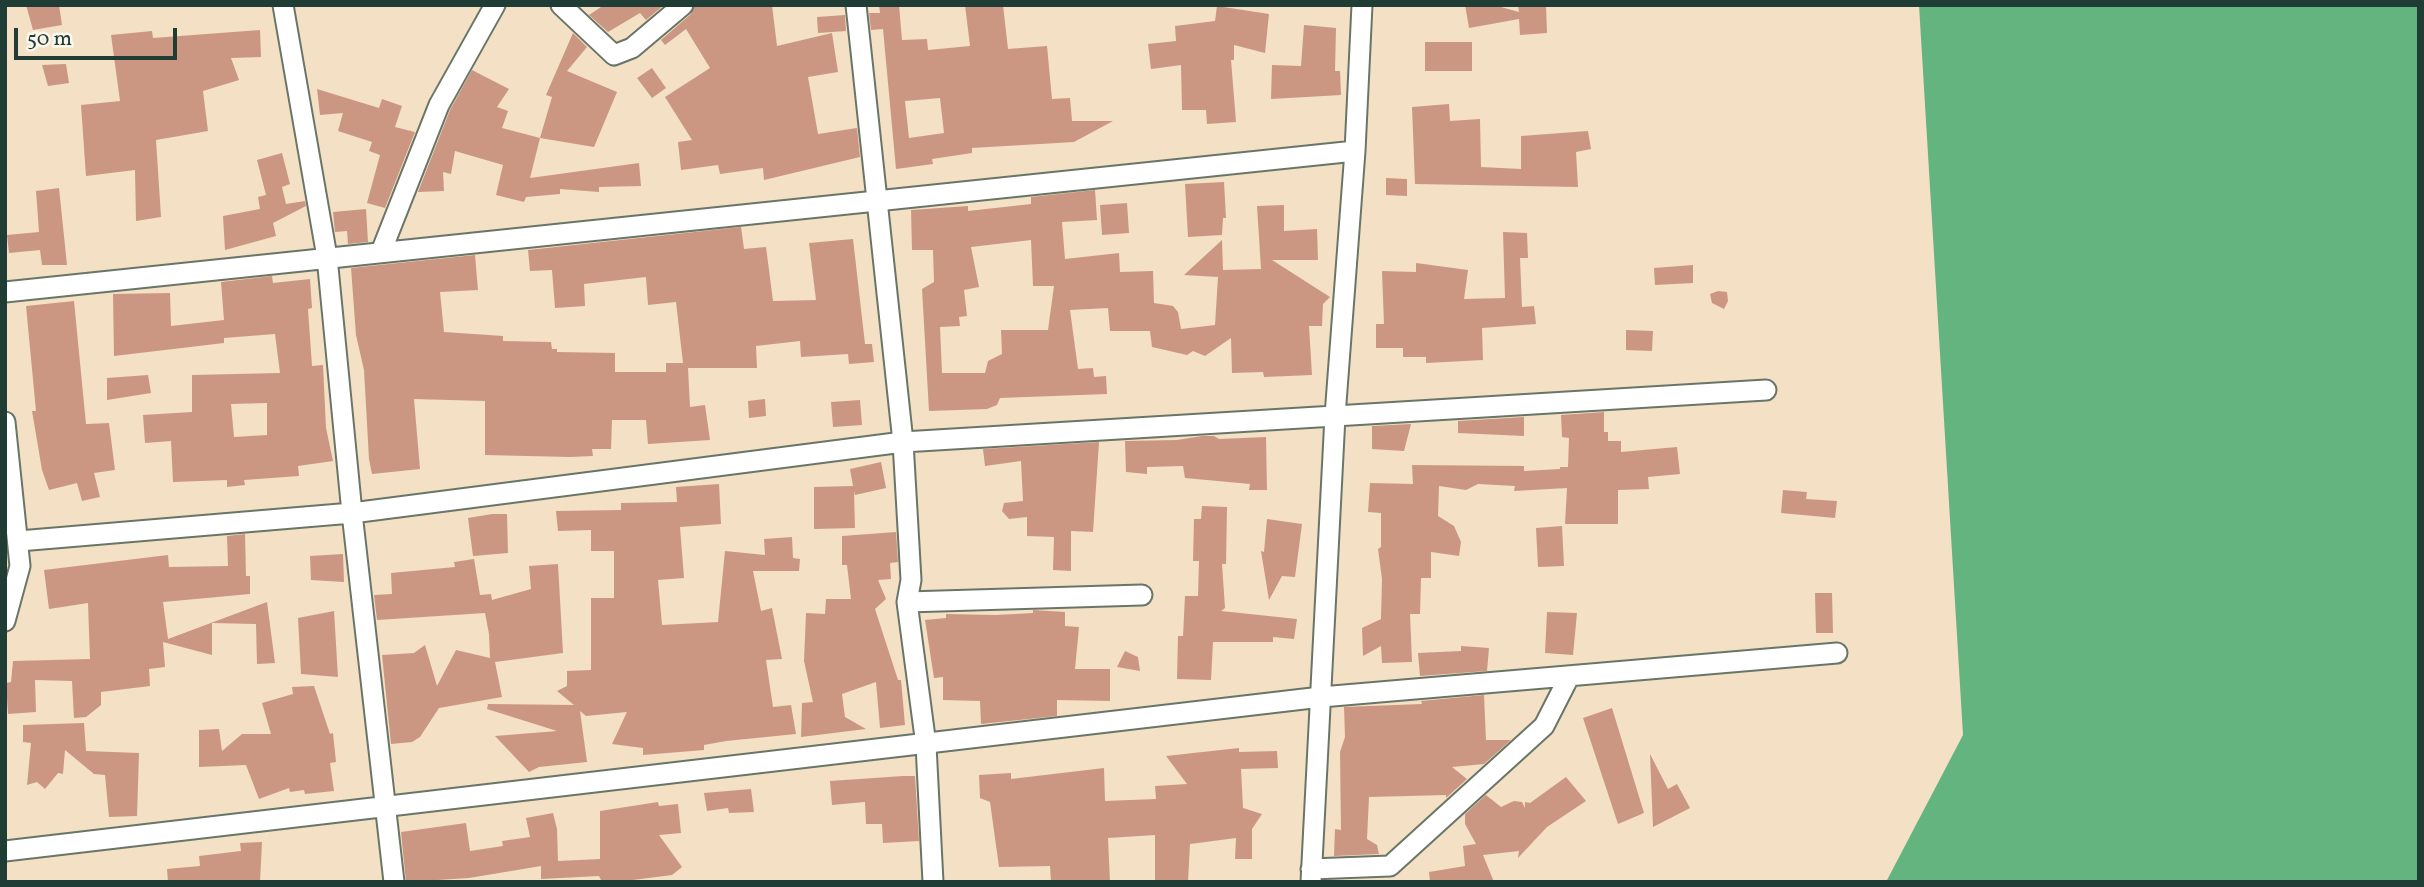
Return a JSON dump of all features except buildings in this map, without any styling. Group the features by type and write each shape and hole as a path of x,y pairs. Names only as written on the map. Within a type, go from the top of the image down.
{"street":[{"path":"283,5 327,257 352,513 388,804 394,882"},
{"path":"381,252 439,105 495,5"},
{"path":"561,5 614,55 632,48 683,5"},
{"path":"856,5 875,203 903,442 911,580 907,602 926,745 933,882"},
{"path":"1362,5 1355,151 1335,416 1311,875 1393,874 1544,726 1569,677"},
{"path":"5,292 1355,151"},
{"path":"19,541 352,513 903,442 1766,390"},
{"path":"5,422 20,566 5,621"},
{"path":"907,602 1142,595"},
{"path":"5,851 388,804 926,745 1321,697 1837,653"}],"green space":[{"path":"1919,5 2419,5 2419,882 1886,882 1963,735"}]}
